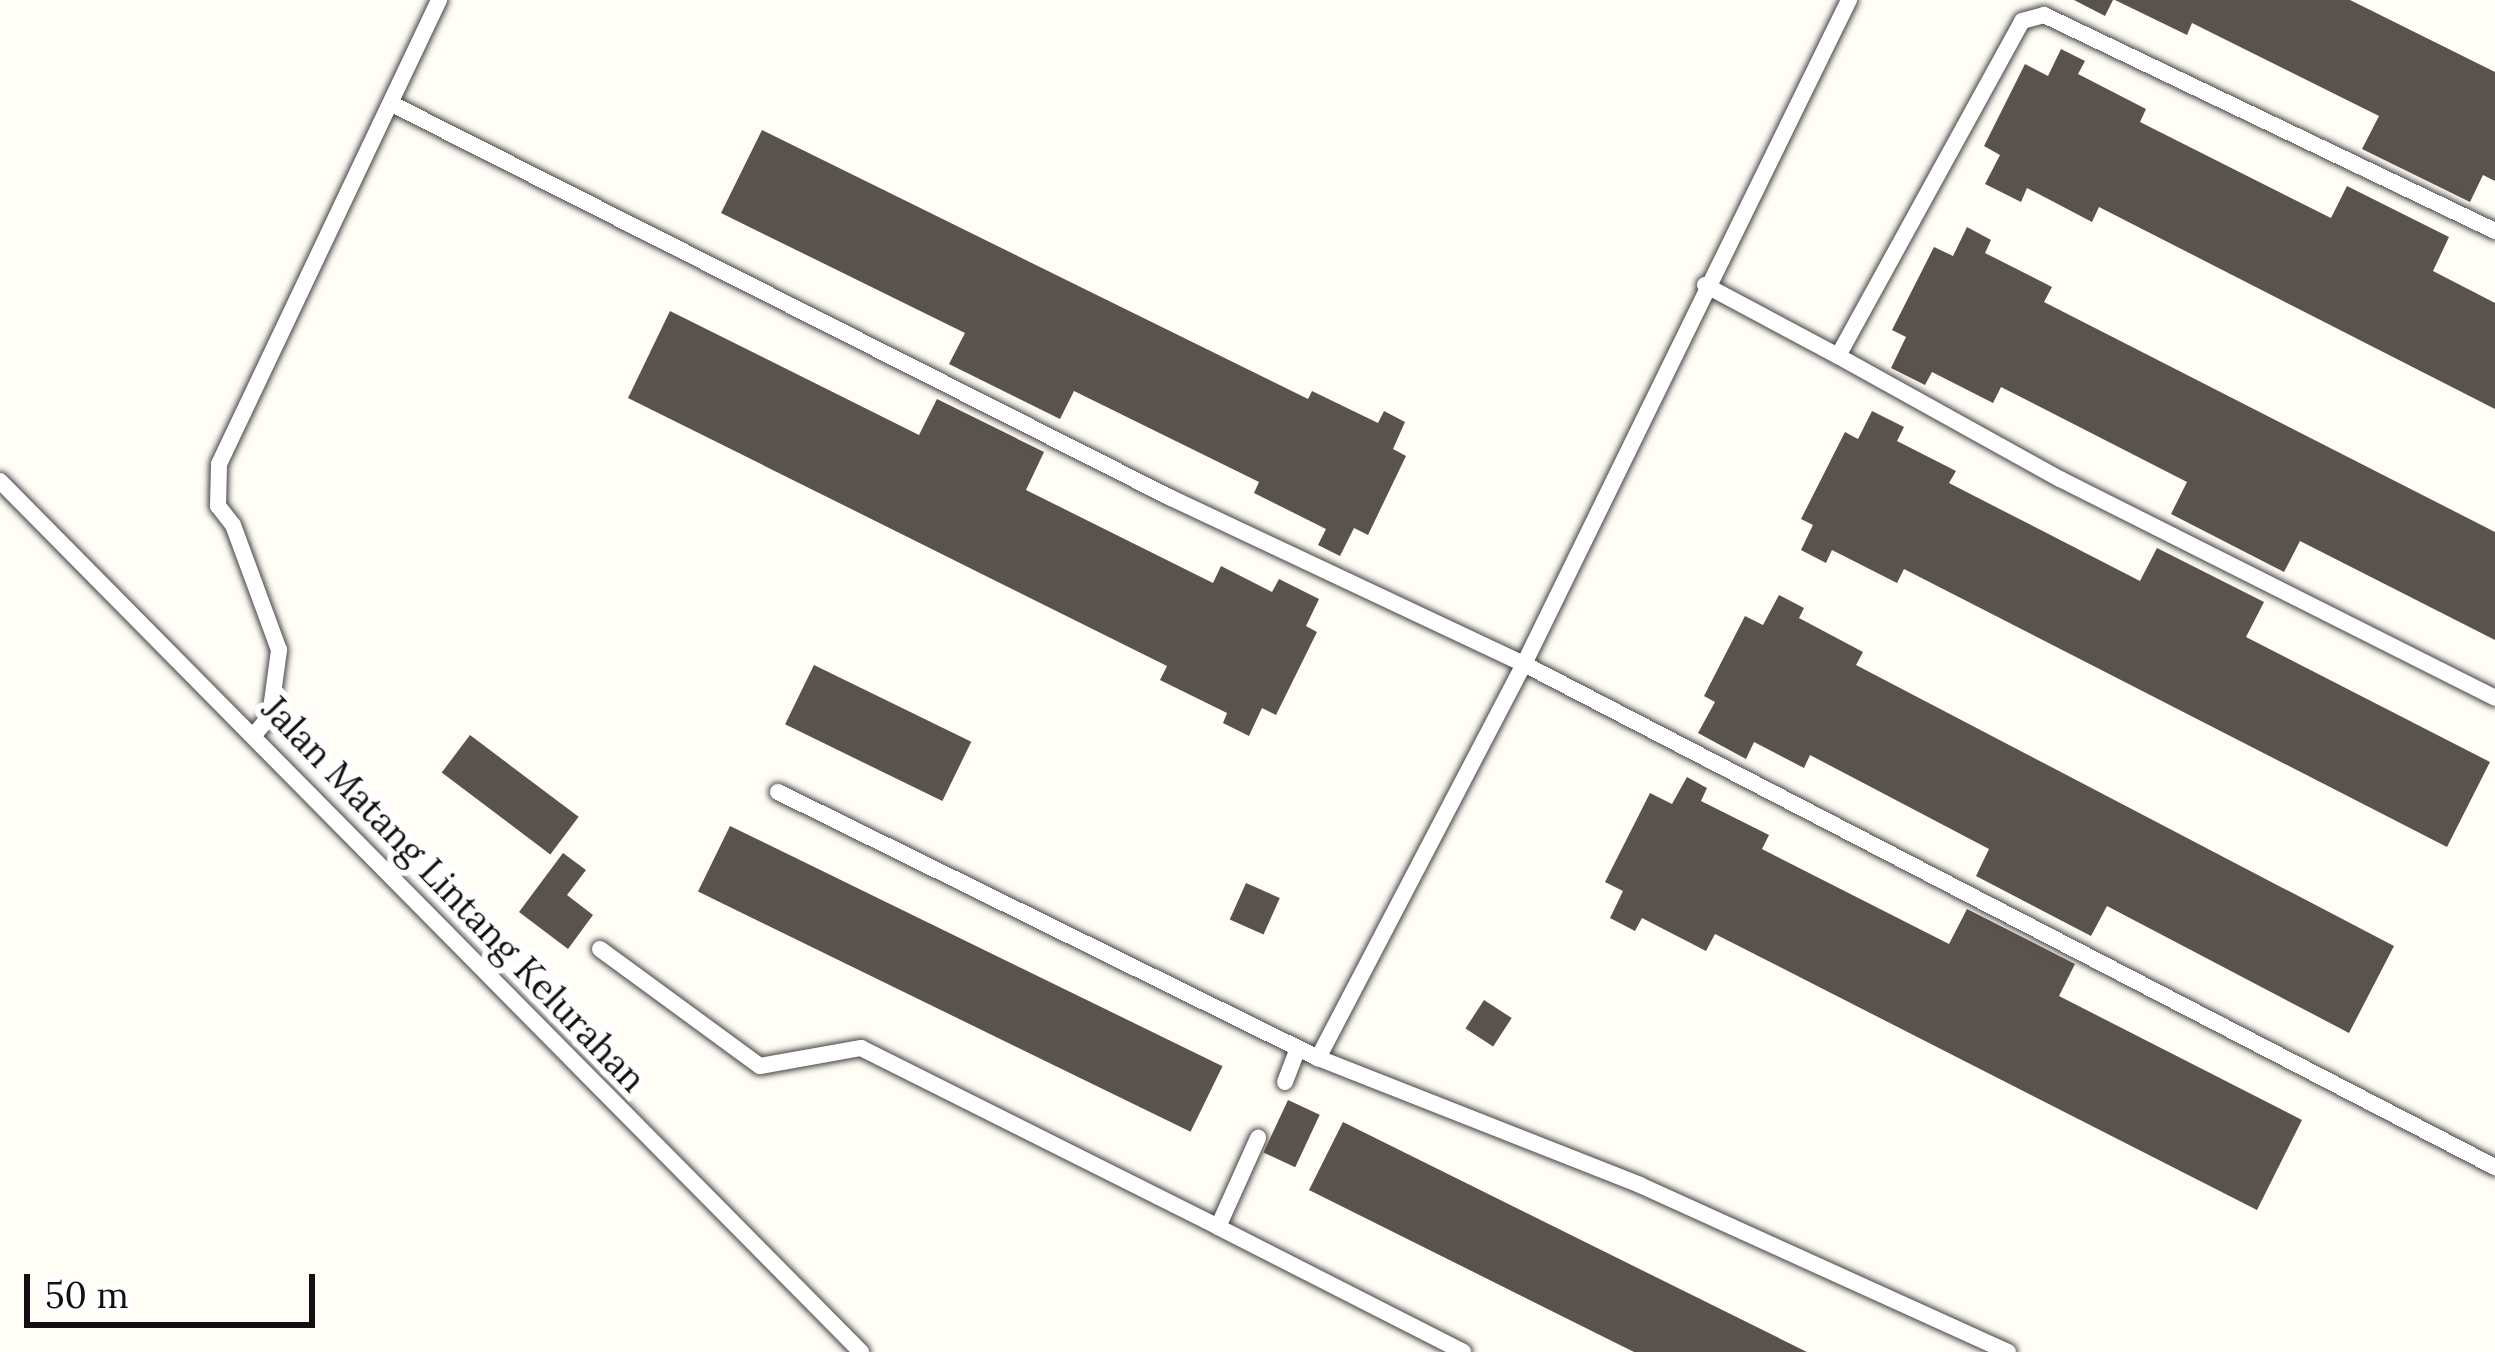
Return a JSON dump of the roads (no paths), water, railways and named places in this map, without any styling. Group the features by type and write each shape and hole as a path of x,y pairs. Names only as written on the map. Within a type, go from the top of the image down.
{"lane":[{"path":"254,735 270,716 279,650 218,506 219,464 439,0"},
{"path":"1318,1058 1524,664 1705,285 1850,0"},
{"path":"1838,356 1952,144 2031,17 2053,15 2495,231"},
{"path":"392,104 1171,498 1524,664 2495,1167"},
{"path":"1705,285 2060,479 2495,698"},
{"name":"Jalan Matang Lintang Kelurahan","path":"0,481 861,1352"},
{"path":"778,792 1318,1058 1640,1185 2008,1352"},
{"path":"601,949 760,1066 861,1048 1463,1352"},
{"path":"1285,1082 1298,1048"},
{"path":"1218,1227 1258,1138"}]}
